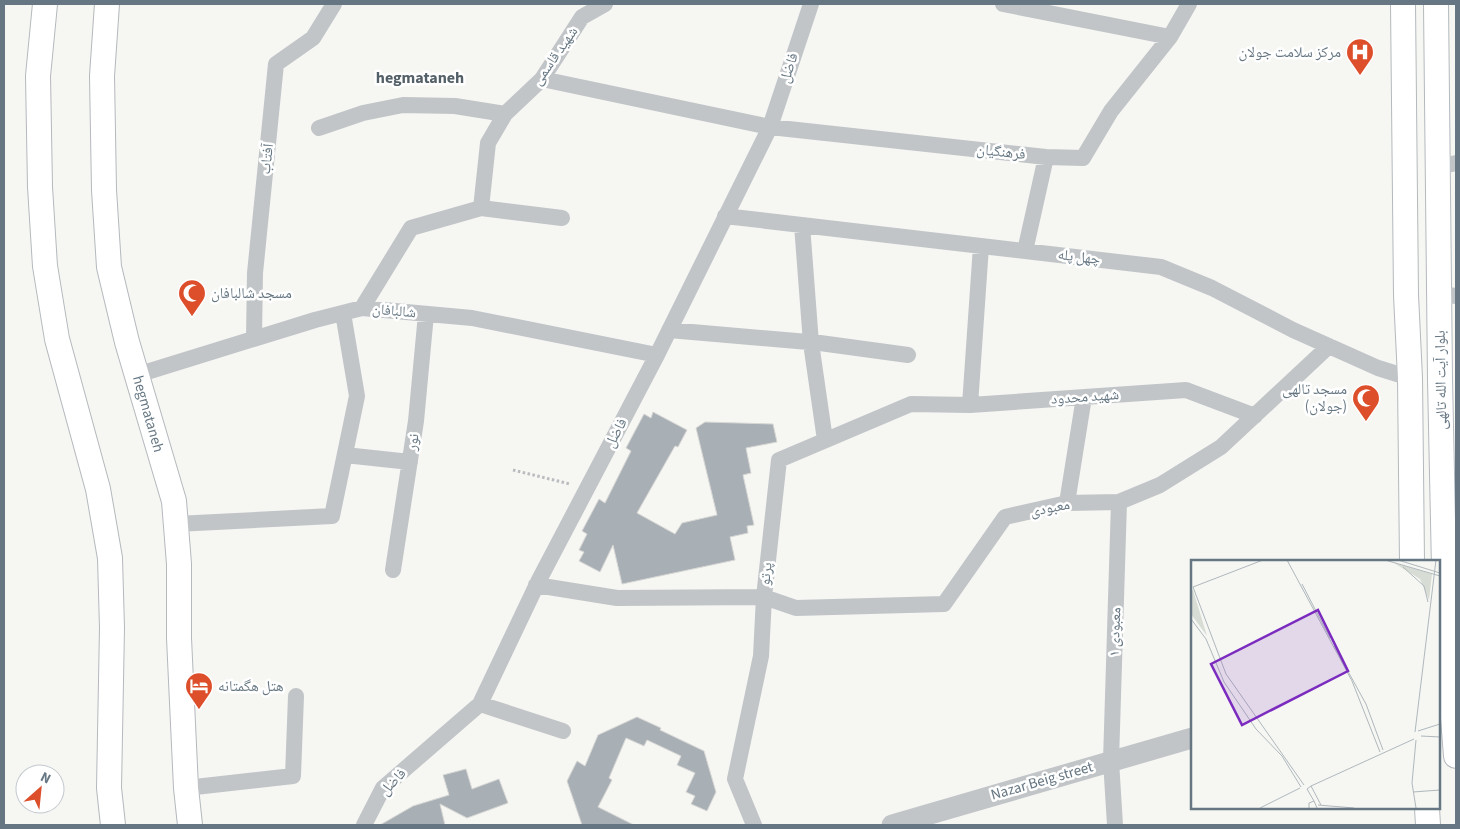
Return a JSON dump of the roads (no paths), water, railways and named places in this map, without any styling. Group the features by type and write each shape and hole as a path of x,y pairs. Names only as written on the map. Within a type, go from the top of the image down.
{"main road":[{"path":"45,4 38,76 40,187 44,266 57,339 98,489 110,558 112,628 108,788 113,825"},
{"name":"hegmataneh","path":"107,4 102,76 104,190 109,267 137,375 174,501 179,564 179,638 186,788 190,825"},
{"name":"بلوار آیت الله تالهی","path":"1402,4 1412,560"},
{"name":"بلوار آیت الله تالهی","path":"1436,4 1447,165 1448,295 1440,379 1449,476 1456,756"},
{"path":"1410,378 1440,379"},
{"path":"1427,809 1428,825"}],"street":[{"name":"آفتاب","path":"254,339 255,272 276,64 314,38 334,4"},
{"name":"شهید قاسمی","path":"481,208 488,143 505,114 542,80 581,10 604,4"},
{"name":"فاضل","path":"364,825 383,788 480,704 536,585 657,355 770,127 811,4"},
{"path":"1003,4 1170,37 1189,4"},
{"name":"فرهنگیان","path":"542,80 770,127 1046,157 1083,158 1111,111 1170,37"},
{"path":"319,128 363,113 403,105 455,106 505,114"},
{"path":"1025,251 1046,157"},
{"path":"362,308 411,228 481,208 562,218"},
{"name":"چهل پله","path":"726,216 1161,266 1212,288 1293,330 1378,368 1410,378"},
{"path":"802,225 811,343 826,440"},
{"path":"970,405 981,246"},
{"name":"شالبافان","path":"137,375 362,308 472,318 657,355"},
{"path":"176,524 332,516 358,396 343,313"},
{"name":"نور","path":"393,570 416,421 426,314"},
{"path":"669,330 811,343 908,355"},
{"name":"معبودی","path":"764,597 796,608 944,604 1004,517 1067,503 1119,502 1160,485 1221,447 1329,346"},
{"name":"شهید محدود","path":"911,404 970,405 1186,390 1255,416"},
{"path":"1067,503 1084,397"},
{"name":"پرتو","path":"754,825 735,779 761,656 764,597 779,460 911,404"},
{"path":"345,455 410,462"},
{"name":"معبودی ۱","path":"1115,825 1111,761 1119,502"},
{"path":"536,585 617,598 764,597"},
{"path":"186,788 293,776 296,696"},
{"path":"480,704 563,731"},
{"name":"Nazar Beig street","path":"892,825 1191,738"}],"place":[{"name":"مرکز سلامت جولان","path":"1360,76"},
{"name":"مسجد شالبافان","path":"192,317"},
{"name":"مسجد تالهی (جولان)","path":"1366,422"},
{"name":"هتل هگمتانه","path":"199,710"}],"district":[{"name":"hegmataneh","path":"420,78"}]}
